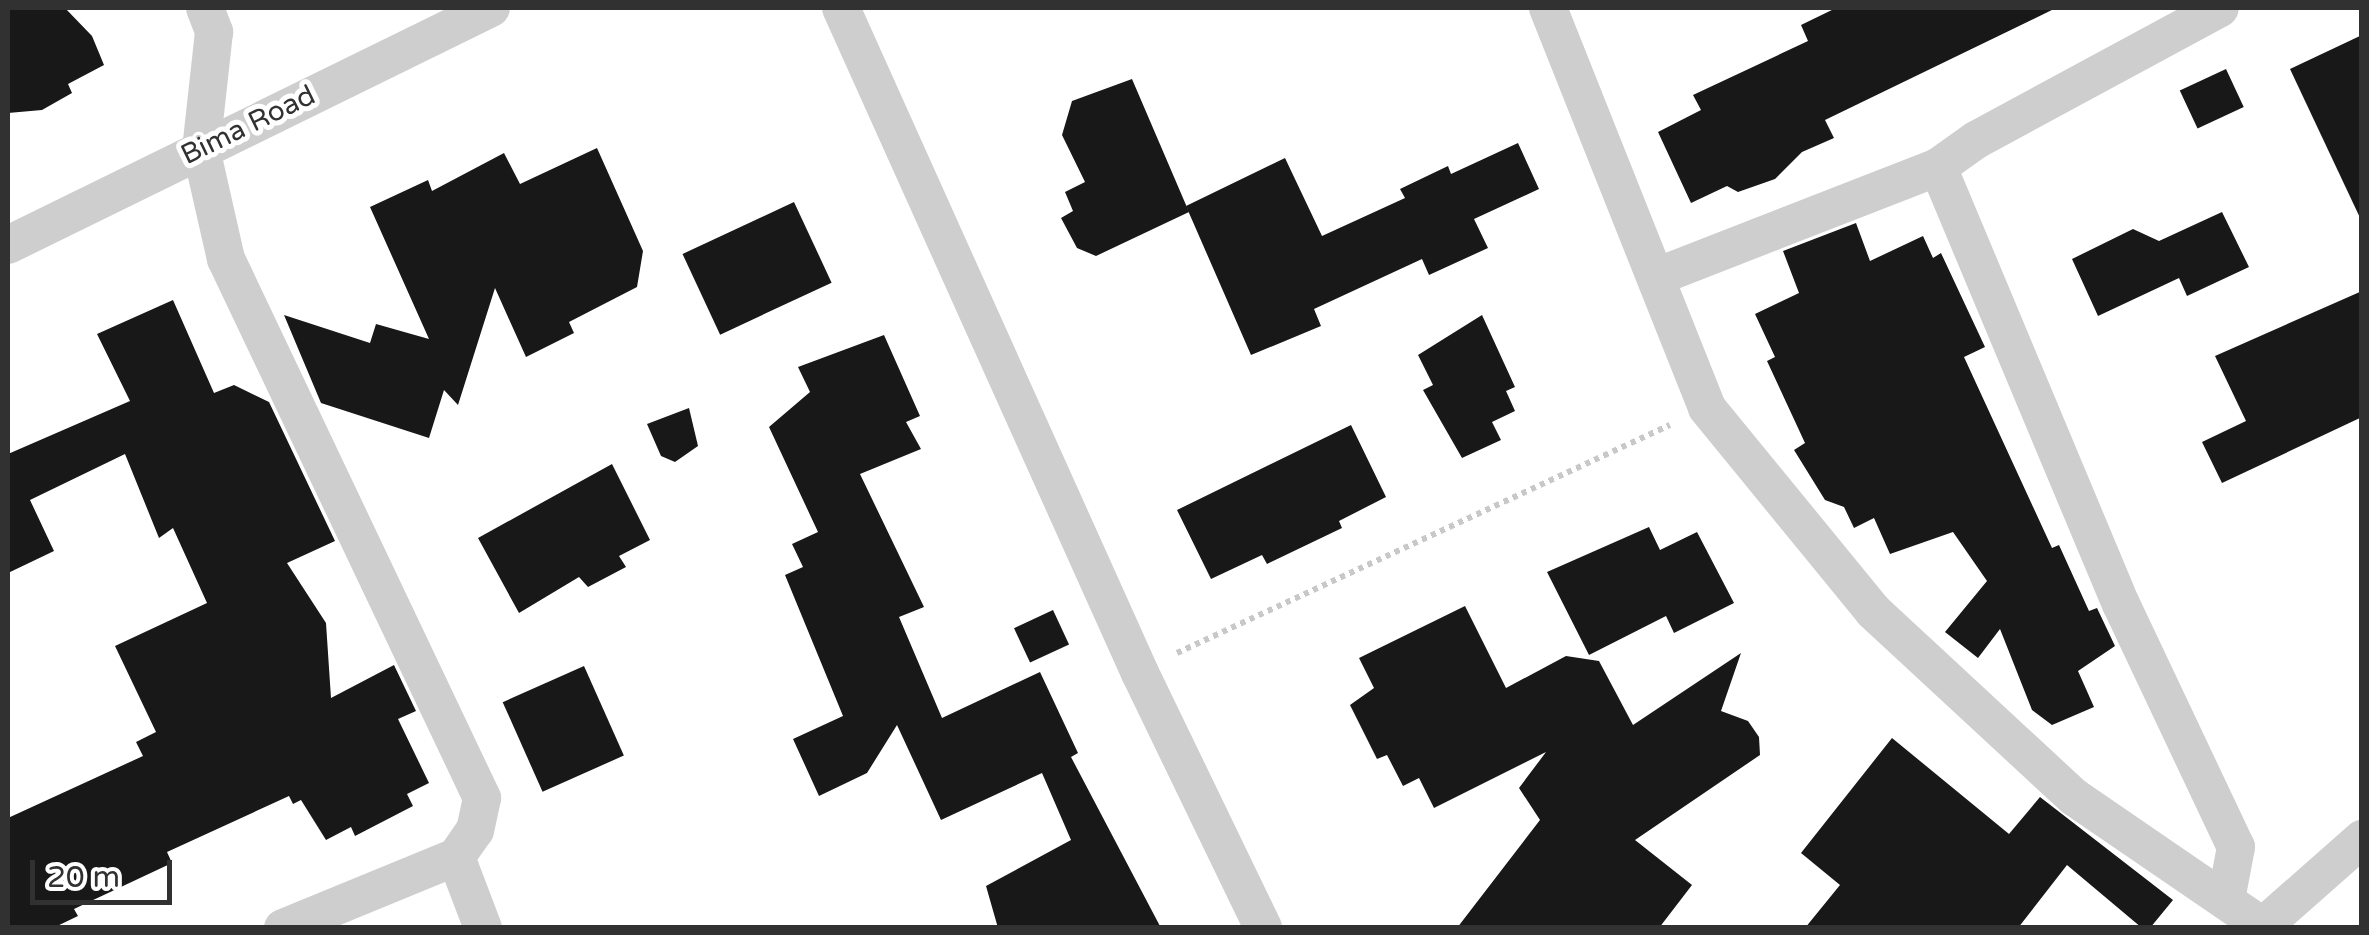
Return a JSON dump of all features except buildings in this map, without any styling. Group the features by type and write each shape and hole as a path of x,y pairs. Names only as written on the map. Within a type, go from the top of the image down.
{"street":[{"path":"205,8 214,32 201,149 226,259 482,798 475,830 456,858 283,928"},
{"name":"Bima Road","path":"8,245 491,8"},
{"path":"842,8 1140,673 1263,928"},
{"path":"1548,8 1707,408 1873,611 2074,796 2263,927 2362,839"},
{"path":"1656,277 1938,167 1976,140 2220,8"},
{"path":"1938,167 2129,622 2236,847 2226,900"},
{"path":"456,858 482,928"}],"path":[{"path":"1140,673 1416,538 1707,408"}]}
